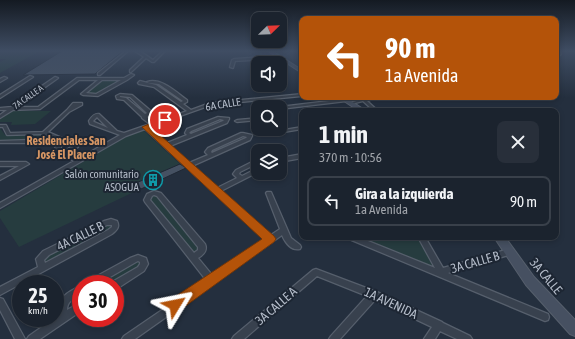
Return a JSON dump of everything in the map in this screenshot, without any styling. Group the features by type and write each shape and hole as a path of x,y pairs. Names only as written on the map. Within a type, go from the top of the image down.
{"main road":[{"path":"346,100 358,108"},
{"name":"3A CALLE","path":"501,240 530,281 575,329"}],"street":[{"path":"99,74 107,67"},
{"path":"101,79 83,94 96,95 126,79 136,67"},
{"path":"0,97 31,77"},
{"path":"0,81 5,78"},
{"name":"7A CALLE A","path":"0,117 56,78"},
{"path":"0,109 39,108 77,80 126,79"},
{"path":"181,104 186,101 160,83 140,83 155,86 190,111"},
{"path":"144,117 150,113 131,96 122,95 117,97 125,99 144,117 153,124"},
{"name":"6A CALLE","path":"0,206 124,135 153,124 213,104 299,95"},
{"path":"287,107 346,100 364,100 373,108"},
{"path":"44,133 68,111"},
{"path":"115,131 97,115 91,121 92,123 124,135"},
{"path":"167,145 190,136 226,121 227,119 220,118 189,130 187,133 190,136"},
{"path":"237,121 251,120"},
{"path":"0,126 4,126 9,134 44,133 76,146 64,154"},
{"path":"146,127 218,190 270,239"},
{"path":"287,130 299,128"},
{"path":"190,165 211,156 248,139 250,136 243,134 210,149 208,152 211,156"},
{"path":"0,142 59,140"},
{"path":"59,140 58,151 78,161"},
{"path":"287,159 299,157"},
{"path":"0,178 26,164 0,164 6,160"},
{"path":"241,178 237,175 237,172 251,165"},
{"path":"218,190 251,173"},
{"path":"193,257 201,252 202,246 159,194 155,193 149,195 147,199 211,280"},
{"path":"269,193 288,240 297,247"},
{"name":"4A CALLE B","path":"0,291 42,267 110,232 115,228 115,223 106,223 46,253 40,259 42,267"},
{"path":"127,339 284,230"},
{"path":"358,240 545,317"},
{"path":"423,240 441,273"},
{"name":"3A CALLE B","path":"441,273 509,252"},
{"path":"107,275 133,260 138,258 143,260 144,264 141,269 124,279"},
{"name":"1A AVENIDA","path":"314,272 319,272 374,295 467,339"},
{"name":"3A CALLE A","path":"237,339 314,272"},
{"path":"334,339 374,295"},
{"path":"64,302 72,296"},
{"path":"0,302 20,339"},
{"path":"64,317 72,312"},
{"path":"429,339 439,325"},
{"path":"32,339 49,327"}],"green space":[{"path":"0,67 11,67 0,73"},
{"path":"101,79 126,79 97,95 83,94"},
{"path":"10,111 51,111 35,124 11,125 12,122 0,122 0,118"},
{"path":"0,128 5,135 44,135 56,140 0,141"},
{"path":"143,130 180,164 136,183 140,189 19,247 0,218 0,211 127,136"},
{"path":"156,193 202,246 193,257 147,196"},
{"path":"106,223 116,226 42,267 40,259"},
{"path":"366,240 420,240 432,265 428,266"},
{"path":"135,259 144,264 124,278 124,275 107,275"}],"building":[{"path":"36,67 104,67 95,74 23,75"},
{"name":"Salón comunitario ASOGUA","path":"180,164 186,168 141,189 136,183"}],"place":[{"name":"Salón comunitario ASOGUA","path":"153,180"}],"district":[{"name":"Residenciales San José El Placer","path":"66,148"}],"route":[{"path":"165,120 146,127 218,190 270,239 175,305"}]}
